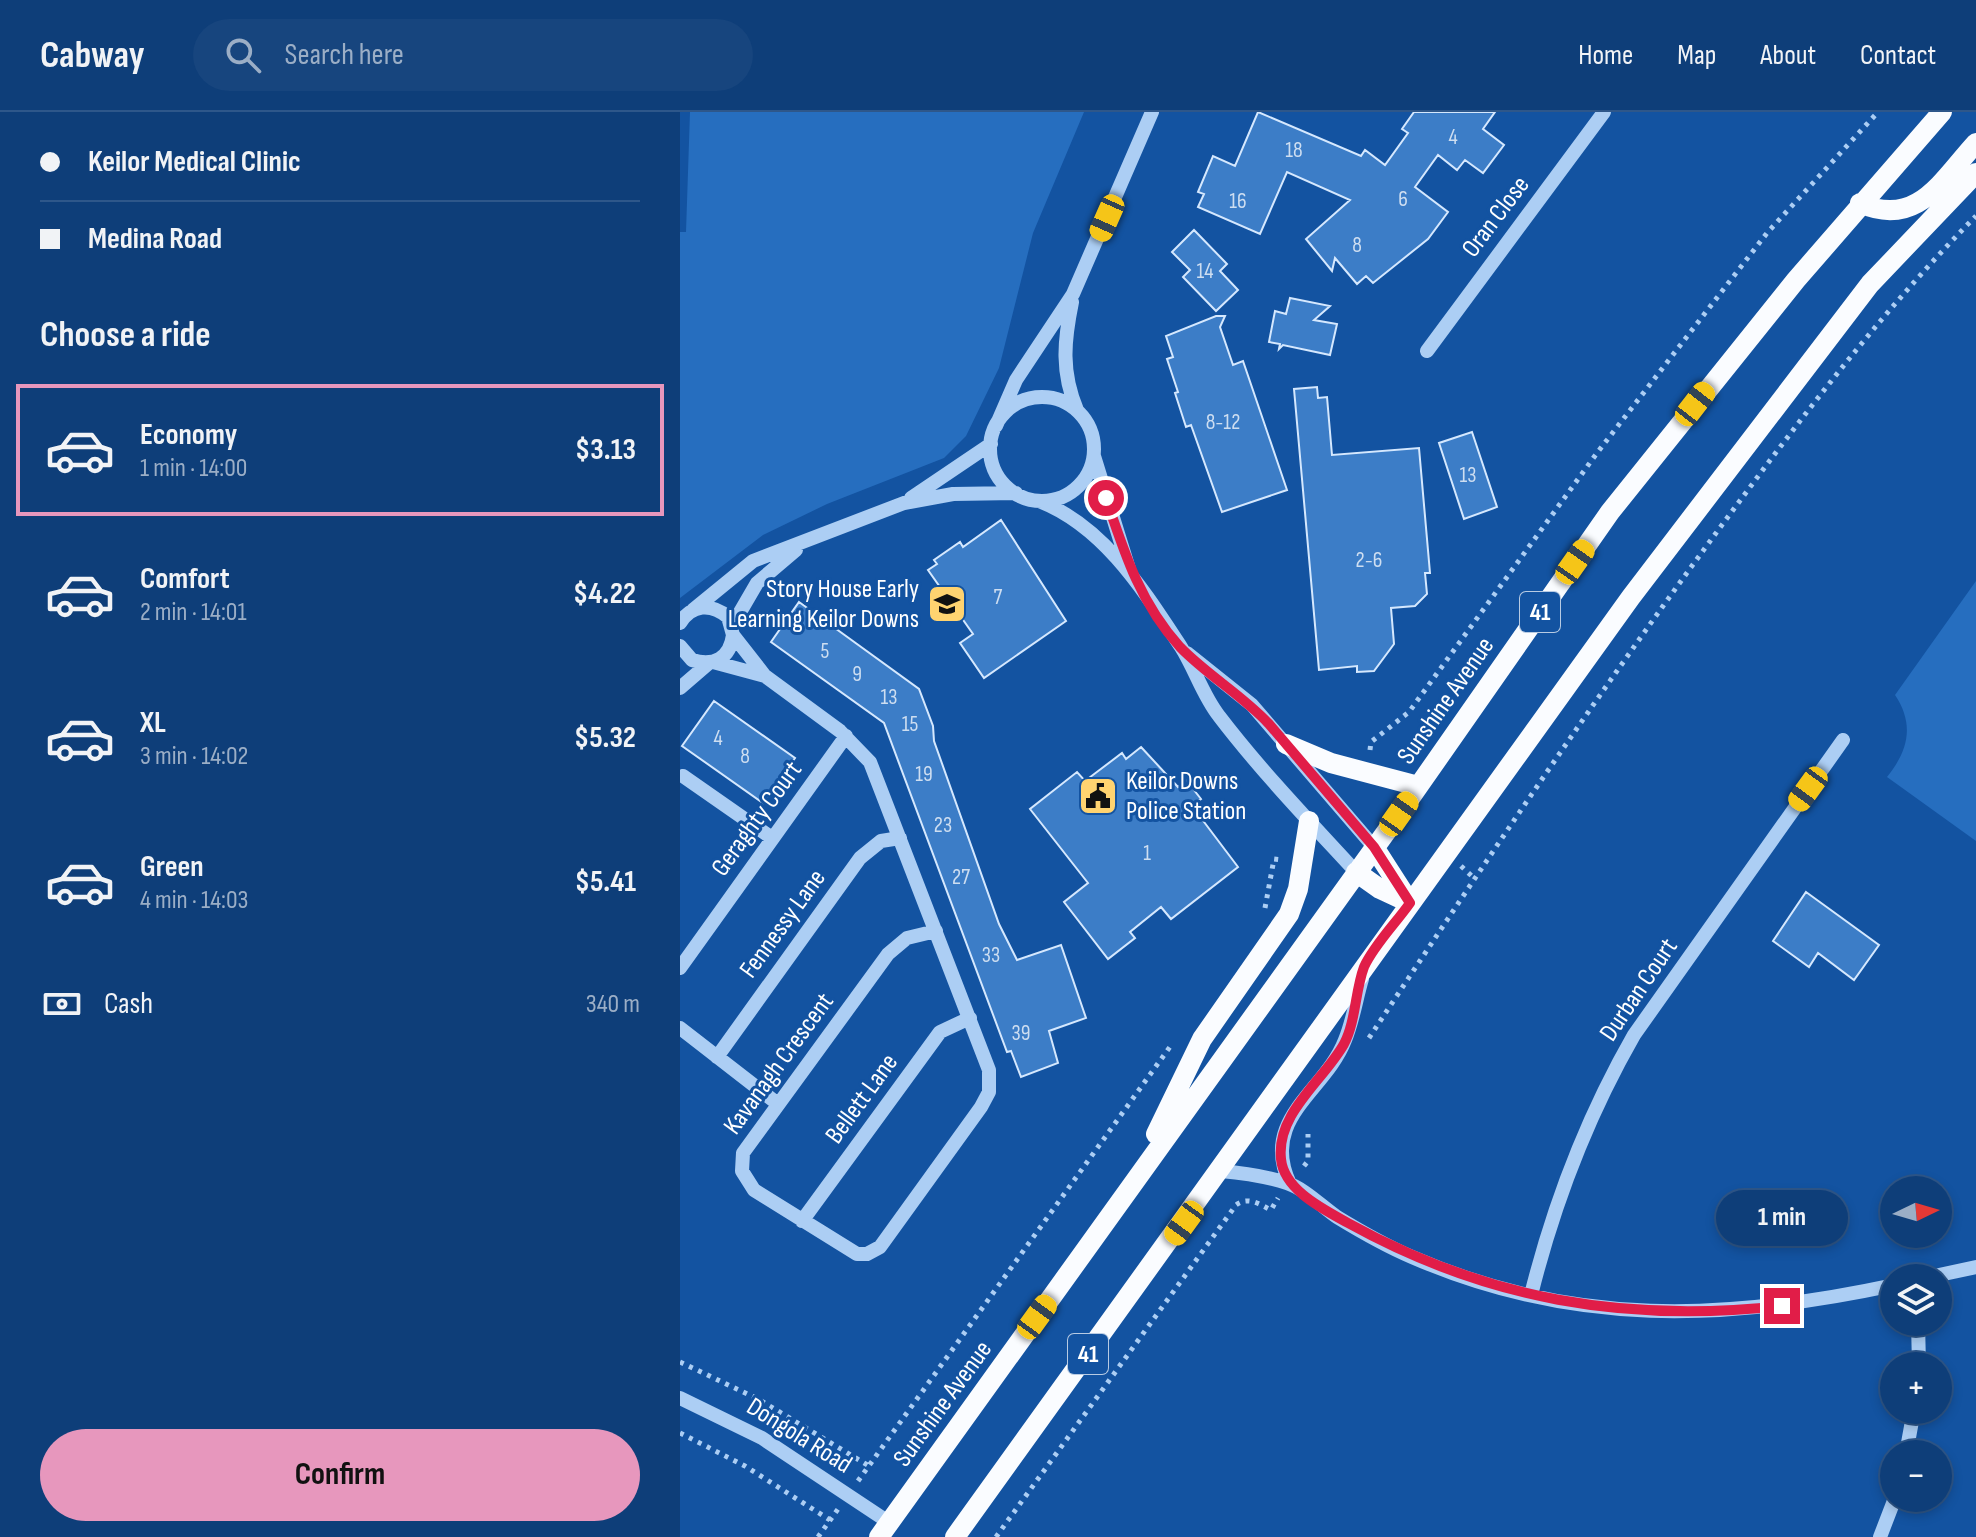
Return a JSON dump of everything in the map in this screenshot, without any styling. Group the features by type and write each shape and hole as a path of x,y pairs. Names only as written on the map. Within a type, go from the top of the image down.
{"main road":[{"name":"Sunshine Avenue","path":"884,1530 1418,786 1610,512 1860,203 1942,112"},
{"path":"1860,203 1889,212 1913,207 1976,143"},
{"name":"41","path":"956,1535 1221,1171 1631,597 1870,284 1976,173"},
{"path":"1286,744 1355,771 1418,786"},
{"path":"1129,1188 1202,1039 1289,914 1298,889 1309,821"},
{"path":"1374,847 1410,903"},
{"path":"1356,872 1410,903"}],"street":[{"path":"1016,493 999,477 991,444 996,426 1016,380 1073,294 1152,112"},
{"name":"Oran Close","path":"1427,351 1604,112"},
{"path":"1073,294 1064,363 1068,389 1093,439 1094,455 1132,577"},
{"path":"996,426 1011,407 1033,398 1057,399 1078,411"},
{"path":"904,503 991,444"},
{"path":"1039,501 1069,493 1090,470 1094,455"},
{"path":"680,623 742,567 904,503 953,494 1016,493 1039,501 1065,511 1086,526 1132,577 1181,648 1218,714 1356,872"},
{"path":"680,688 726,655 733,631 757,583 809,541"},
{"path":"693,610 711,607 728,617 733,631"},
{"name":"Kavanagh Crescent","path":"733,631 765,676 846,736 870,762 970,1018 989,1070 989,1092 880,1247 867,1254 857,1254 754,1190 742,1171 743,1153 888,954 907,938 936,931"},
{"name":"Kavanagh Crescent","path":"680,646 692,660 765,676"},
{"path":"1181,648 1252,705 1374,847"},
{"name":"Geraghty Court","path":"680,968 846,736"},
{"name":"Durban Court","path":"1531,1295 1548,1229 1580,1141 1605,1086 1634,1035 1843,740"},
{"path":"683,776 772,838"},
{"name":"Fennessy Lane","path":"717,1057 860,858 881,841 900,838"},
{"path":"1290,1184 1281,1160 1285,1131 1345,1042 1365,966"},
{"name":"Bellett Lane","path":"802,1221 940,1032 949,1025 970,1018"},
{"path":"680,1028 778,1104"},
{"path":"1221,1171 1290,1184 1337,1217 1410,1256 1473,1280 1531,1295 1633,1311 1737,1311 1820,1301 1880,1288"},
{"path":"1952,1272 1976,1267"},
{"name":"Dongola Road","path":"680,1398 762,1438 848,1495 884,1530"},
{"path":"1880,1537 1890,1512"}],"path":[{"path":"1377,756 1368,748 1371,742 1409,712 1597,453 1767,233 1878,112"},
{"path":"1363,1047 1524,801 1790,433 1976,216"},
{"path":"1447,854 1475,879"},
{"path":"1263,914 1274,859"},
{"path":"818,1537 1181,1032"},
{"path":"1308,1161 1305,1157 1310,1126"},
{"path":"996,1537 1236,1205 1241,1201 1254,1201 1271,1210"},
{"path":"680,1362 758,1399 869,1466"},
{"path":"680,1433 745,1466 830,1520"}],"shaded area":[{"path":"690,112 1084,112 1033,233 999,368 966,436 944,458 827,504 763,535 680,598 680,232 686,232"},
{"path":"1976,581 1976,841 1887,777 1900,757 1906,738 1905,717 1895,695"}],"building":[{"path":"1258,112 1361,156 1365,150 1385,165 1408,133 1402,129 1414,112 1495,112 1483,129 1504,145 1483,173 1465,160 1457,170 1438,155 1415,187 1448,212 1428,239 1373,283 1366,276 1357,284 1335,258 1332,271 1306,239 1350,200 1287,172 1260,234 1198,207 1204,194 1198,192 1213,156 1235,166"},
{"path":"1194,230 1227,264 1220,271 1238,290 1216,311 1183,277 1190,270 1172,252"},
{"path":"1290,298 1330,306 1314,320 1337,324 1330,355 1283,345 1279,349 1280,344 1269,342 1275,311 1286,314"},
{"path":"1216,316 1225,316 1220,327 1233,365 1243,361 1287,490 1222,512 1191,425 1186,427 1175,393 1178,392 1167,359 1173,357 1166,336"},
{"path":"1317,387 1318,398 1327,397 1332,455 1419,448 1430,573 1425,573 1427,594 1415,606 1391,608 1394,644 1374,671 1357,672 1357,666 1319,670 1294,389"},
{"path":"1472,432 1497,507 1464,519 1439,443"},
{"path":"1001,520 1066,621 984,678 960,643 973,634 928,570 937,564 934,560 960,542 963,547"},
{"path":"799,602 919,689 933,726 934,741 999,924 1017,960 1061,945 1086,1018 1049,1031 1058,1063 1021,1077 1011,1051 1007,1052 884,723 771,642"},
{"path":"714,701 795,758 763,803 682,746"},
{"path":"1141,747 1178,787 1186,780 1201,799 1192,806 1238,867 1171,919 1161,907 1130,932 1135,938 1108,959 1064,902 1088,883 1030,809 1077,772 1085,781 1122,753 1126,759"},
{"path":"1806,892 1879,945 1854,980 1818,953 1809,967 1773,941"}],"place":[{"name":"Story House Early Learning Keilor Downs","path":"947,604"},
{"name":"Keilor Downs Police Station","path":"1098,796"}],"route":[{"path":"1106,498 1132,577 1181,648 1252,705 1374,847 1410,903 1365,966 1345,1042 1294,1112 1285,1131 1281,1160 1290,1184 1372,1237 1410,1256 1496,1287 1577,1304 1633,1311 1680,1313 1782,1306"}]}
